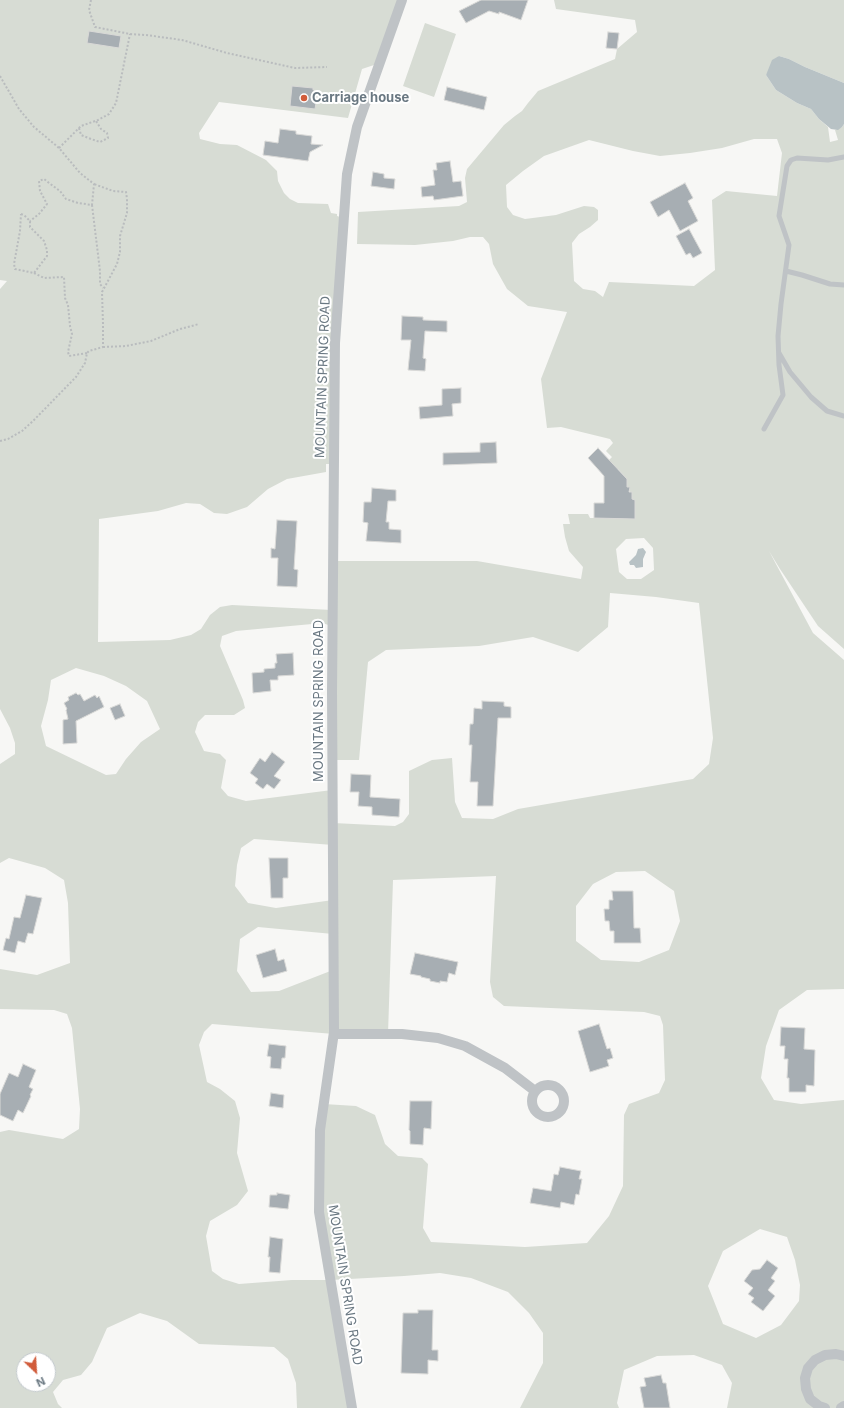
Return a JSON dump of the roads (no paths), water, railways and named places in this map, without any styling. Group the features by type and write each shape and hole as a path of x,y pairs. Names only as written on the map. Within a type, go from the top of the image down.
{"street":[{"name":"MOUNTAIN SPRING ROAD","path":"352,1408 319,1212 320,1130 334,1034 332,685 334,344 347,174 357,127 402,0"},
{"path":"334,1034 402,1034 438,1038 465,1046 505,1068 535,1091"},
{"path":"825,1408 819,1406 810,1399 806,1389 805,1378 808,1368 815,1360 825,1355 836,1354 844,1356"}],"lane":[{"path":"764,429 783,396 778,336 780,309 789,245 779,216 787,166 791,160 797,158 828,160 844,157"},
{"path":"786,271 830,284 844,285"},
{"path":"779,352 790,372 811,397 827,411 844,416"}],"place":[{"name":"Carriage house","path":"304,98"}]}
